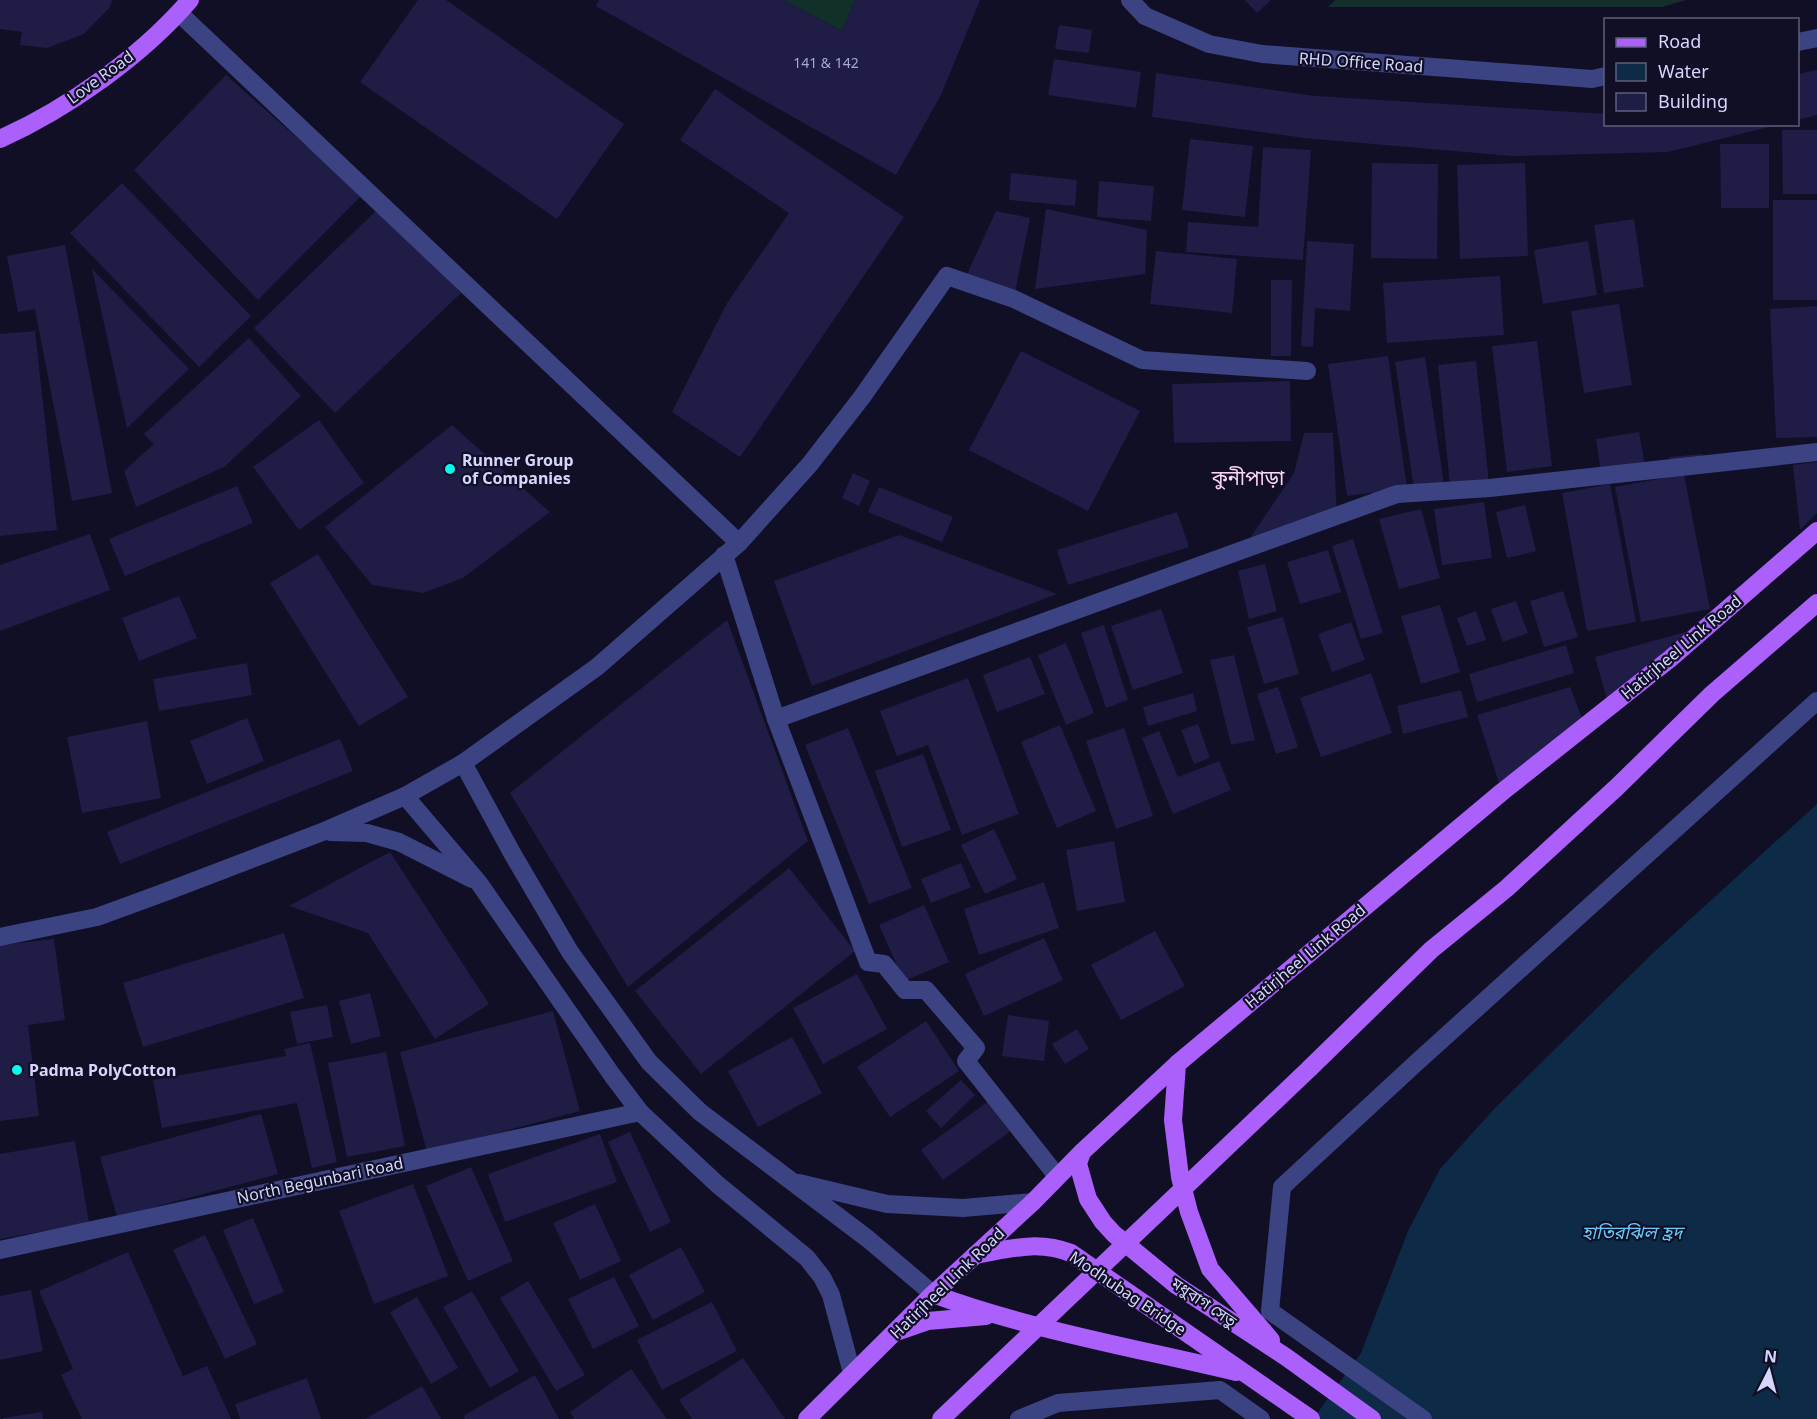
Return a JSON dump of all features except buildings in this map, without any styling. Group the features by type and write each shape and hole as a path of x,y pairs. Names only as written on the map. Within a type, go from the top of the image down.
{"main road":[{"name":"Love Road","path":"0,140 113,72 185,6"},
{"name":"Hatirjheel Link Road","path":"812,1414 933,1294 1177,1064 1493,800 1671,658 1817,531"},
{"path":"941,1419 1431,951 1507,888 1617,787 1712,694 1817,603"},
{"path":"1177,1064 1173,1120 1180,1177 1189,1212 1210,1269 1286,1357"},
{"name":"মধুবাগ সেতু","path":"1082,1152 1078,1164 1088,1199 1114,1234 1176,1285 1286,1357 1372,1419"},
{"name":"Modhubag Bridge","path":"975,1255 1035,1245 1054,1246 1071,1253 1311,1419"},
{"path":"933,1294 960,1304 1078,1336 1245,1374"},
{"path":"894,1333 928,1321 1001,1315"}],"street":[{"name":"RHD Office Road","path":"1130,0 1145,16 1209,44 1262,54 1592,79 1604,76"},
{"path":"185,6 739,543"},
{"path":"1799,42 1817,38"},
{"path":"0,937 97,917 322,832 405,796 463,763 597,667 739,543 817,455 947,276 1014,299 1142,360 1307,371"},
{"path":"776,719 1397,494 1490,488 1817,452"},
{"path":"724,555 776,719 868,962 884,964 905,990 926,990 976,1048 966,1061 1057,1176"},
{"path":"1424,1419 1270,1311 1282,1187 1817,701"},
{"path":"463,763 570,952 649,1062 700,1112 868,1239 933,1294"},
{"path":"405,796 479,883 640,1112 717,1184 807,1258 822,1277 831,1295 852,1373"},
{"path":"322,832 367,833 399,842 479,883"},
{"name":"North Begunbari Road","path":"0,1250 640,1112"},
{"path":"791,1181 887,1204 963,1208 1033,1202"},
{"path":"1019,1419 1058,1403 1220,1390 1261,1419"}],"green space":[{"path":"783,0 855,0 842,31"},
{"path":"1335,0 1686,0 1662,7 1328,7"}],"water":[{"name":"হাতিরঝিল হ্রদ","path":"1817,804 1817,1419 1313,1419 1361,1353 1408,1231 1440,1169 1494,1109 1654,952"}],"place":[{"name":"Runner Group of Companies","path":"450,469"},
{"name":"Padma PolyCotton","path":"17,1070"}],"district":[{"name":"কুনীপাড়া","path":"1248,478"}]}
